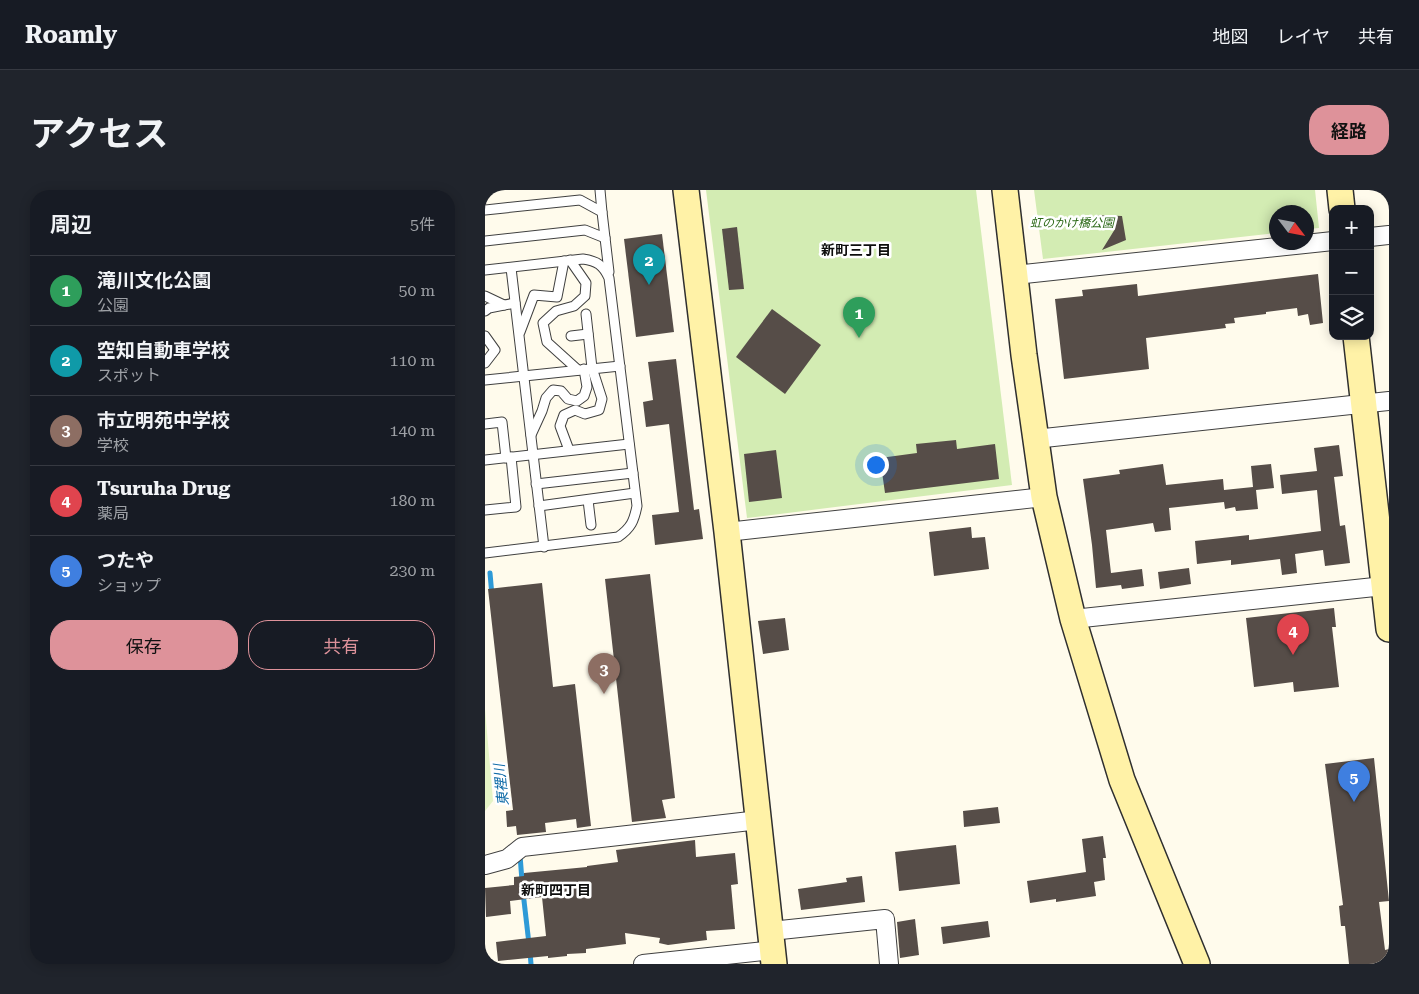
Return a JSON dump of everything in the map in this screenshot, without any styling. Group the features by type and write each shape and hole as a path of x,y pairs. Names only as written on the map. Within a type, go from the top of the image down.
{"street":[{"path":"686,190 727,532 773,948"},
{"path":"1005,190 1035,439 1044,497 1073,619 1122,780 1197,964"},
{"path":"1340,190 1342,205"},
{"path":"1374,237 1389,235"},
{"path":"1015,275 1329,241"},
{"path":"1356,340 1389,630"},
{"path":"1035,439 1389,401"},
{"path":"727,532 1044,497"},
{"path":"1073,619 1384,586"},
{"path":"485,865 507,859 522,848 759,820"},
{"path":"643,964 773,948 885,919 889,964"}],"lane":[{"path":"485,553 618,537 628,530 634,522 637,506 600,190"},
{"path":"485,210 580,200 602,212"},
{"path":"485,241 585,230 605,238"},
{"path":"485,270 583,259 595,261 604,267 609,278"},
{"path":"519,334 534,295 557,297 567,261"},
{"path":"567,261 587,284 585,296 574,306 556,311 543,323 547,342 585,369 602,399 599,410 585,414 575,410 564,415 561,426 569,450"},
{"path":"511,268 544,547"},
{"path":"485,296 504,305"},
{"path":"485,311 489,308 515,303"},
{"path":"531,434 542,411 545,398 553,390 561,391 568,399 577,401 584,396 587,387 585,369 588,334 586,314"},
{"path":"571,336 588,334"},
{"path":"485,336 495,350 485,364"},
{"path":"485,380 620,366"},
{"path":"485,424 502,422 516,507 485,510"},
{"path":"485,460 629,444"},
{"path":"536,484 633,472"},
{"path":"539,506 635,493"},
{"path":"588,500 591,525"}],"green space":[{"path":"706,190 976,190 1012,485 747,518"},
{"name":"虹のかけ橋公園","path":"1034,190 1315,190 1319,228 1314,228 1314,205 1269,205 1269,234 1043,259"},
{"path":"485,709 493,801 485,811"}],"building":[{"path":"1096,215 1122,216 1126,240 1102,250 1115,229"},
{"path":"737,227 744,289 729,290 722,229"},
{"path":"662,234 674,332 636,337 624,239"},
{"path":"1318,274 1323,323 1310,325 1308,314 1298,316 1297,308 1234,318 1235,323 1225,324 1226,328 1146,338 1149,369 1064,379 1055,299 1083,296 1082,290 1137,284 1138,296"},
{"path":"772,309 821,345 785,394 736,357"},
{"path":"676,359 694,510 699,509 703,539 655,545 652,515 679,512 669,424 646,427 643,402 653,400 648,362"},
{"path":"956,440 957,449 995,444 999,479 885,493 880,458 917,453 916,444"},
{"path":"1339,445 1343,476 1334,477 1340,526 1345,525 1350,563 1325,566 1323,550 1295,554 1297,573 1282,575 1280,559 1231,565 1231,560 1197,564 1195,541 1249,535 1249,540 1321,531 1317,490 1282,494 1280,475 1317,471 1314,448"},
{"path":"776,450 782,498 749,502 744,454"},
{"path":"1163,464 1166,485 1223,479 1224,490 1253,487 1251,466 1271,464 1274,488 1256,490 1258,509 1236,511 1235,507 1225,509 1224,502 1169,508 1171,530 1155,532 1153,523 1106,530 1111,573 1142,569 1144,586 1122,589 1121,585 1096,588 1083,479 1120,474 1119,470"},
{"path":"971,527 972,538 985,537 989,569 934,576 929,532"},
{"path":"1189,568 1191,584 1160,589 1158,572"},
{"path":"650,574 675,798 662,800 666,818 632,822 605,579"},
{"path":"542,583 553,687 575,684 591,826 577,828 576,819 545,823 546,832 517,835 516,826 507,827 506,811 513,810 488,589"},
{"path":"1334,608 1336,627 1332,627 1339,687 1294,692 1293,682 1254,687 1246,618"},
{"path":"785,618 789,650 763,654 758,621"},
{"path":"1374,758 1389,901 1379,902 1385,950 1389,949 1389,964 1349,964 1345,926 1341,926 1339,906 1343,905 1325,764"},
{"path":"998,807 1000,823 964,827 963,811"},
{"path":"1103,836 1106,858 1103,858 1105,880 1094,882 1096,896 1056,902 1056,899 1030,903 1027,881 1086,872 1082,839"},
{"path":"695,840 696,857 735,853 738,884 731,885 735,929 706,931 707,940 668,945 659,943 660,938 625,933 626,944 586,949 586,953 548,958 548,956 498,961 496,942 546,936 542,897 510,901 511,914 486,917 485,888 514,885 514,877 524,876 524,873 618,862 616,850"},
{"path":"956,845 960,884 899,891 895,852"},
{"path":"862,876 865,902 801,910 798,889 847,882 846,878"},
{"path":"915,919 919,955 900,958 897,922"},
{"path":"988,921 990,937 943,944 941,927"}],"waterway":[{"name":"東裡川","path":"490,573 492,596"},
{"name":"東裡川","path":"520,855 522,881"},
{"name":"東裡川","path":"523,892 529,944"},
{"name":"東裡川","path":"530,952 531,964"}],"place":[{"name":"空知自動車学校","path":"649,285"},
{"name":"滝川文化公園","path":"859,338"},
{"name":"Tsuruha Drug","path":"1293,655"},
{"name":"市立明苑中学校","path":"604,694"},
{"name":"つたや","path":"1354,802"}],"district":[{"name":"新町三丁目","path":"856,250"},
{"name":"新町四丁目","path":"556,890"}]}
